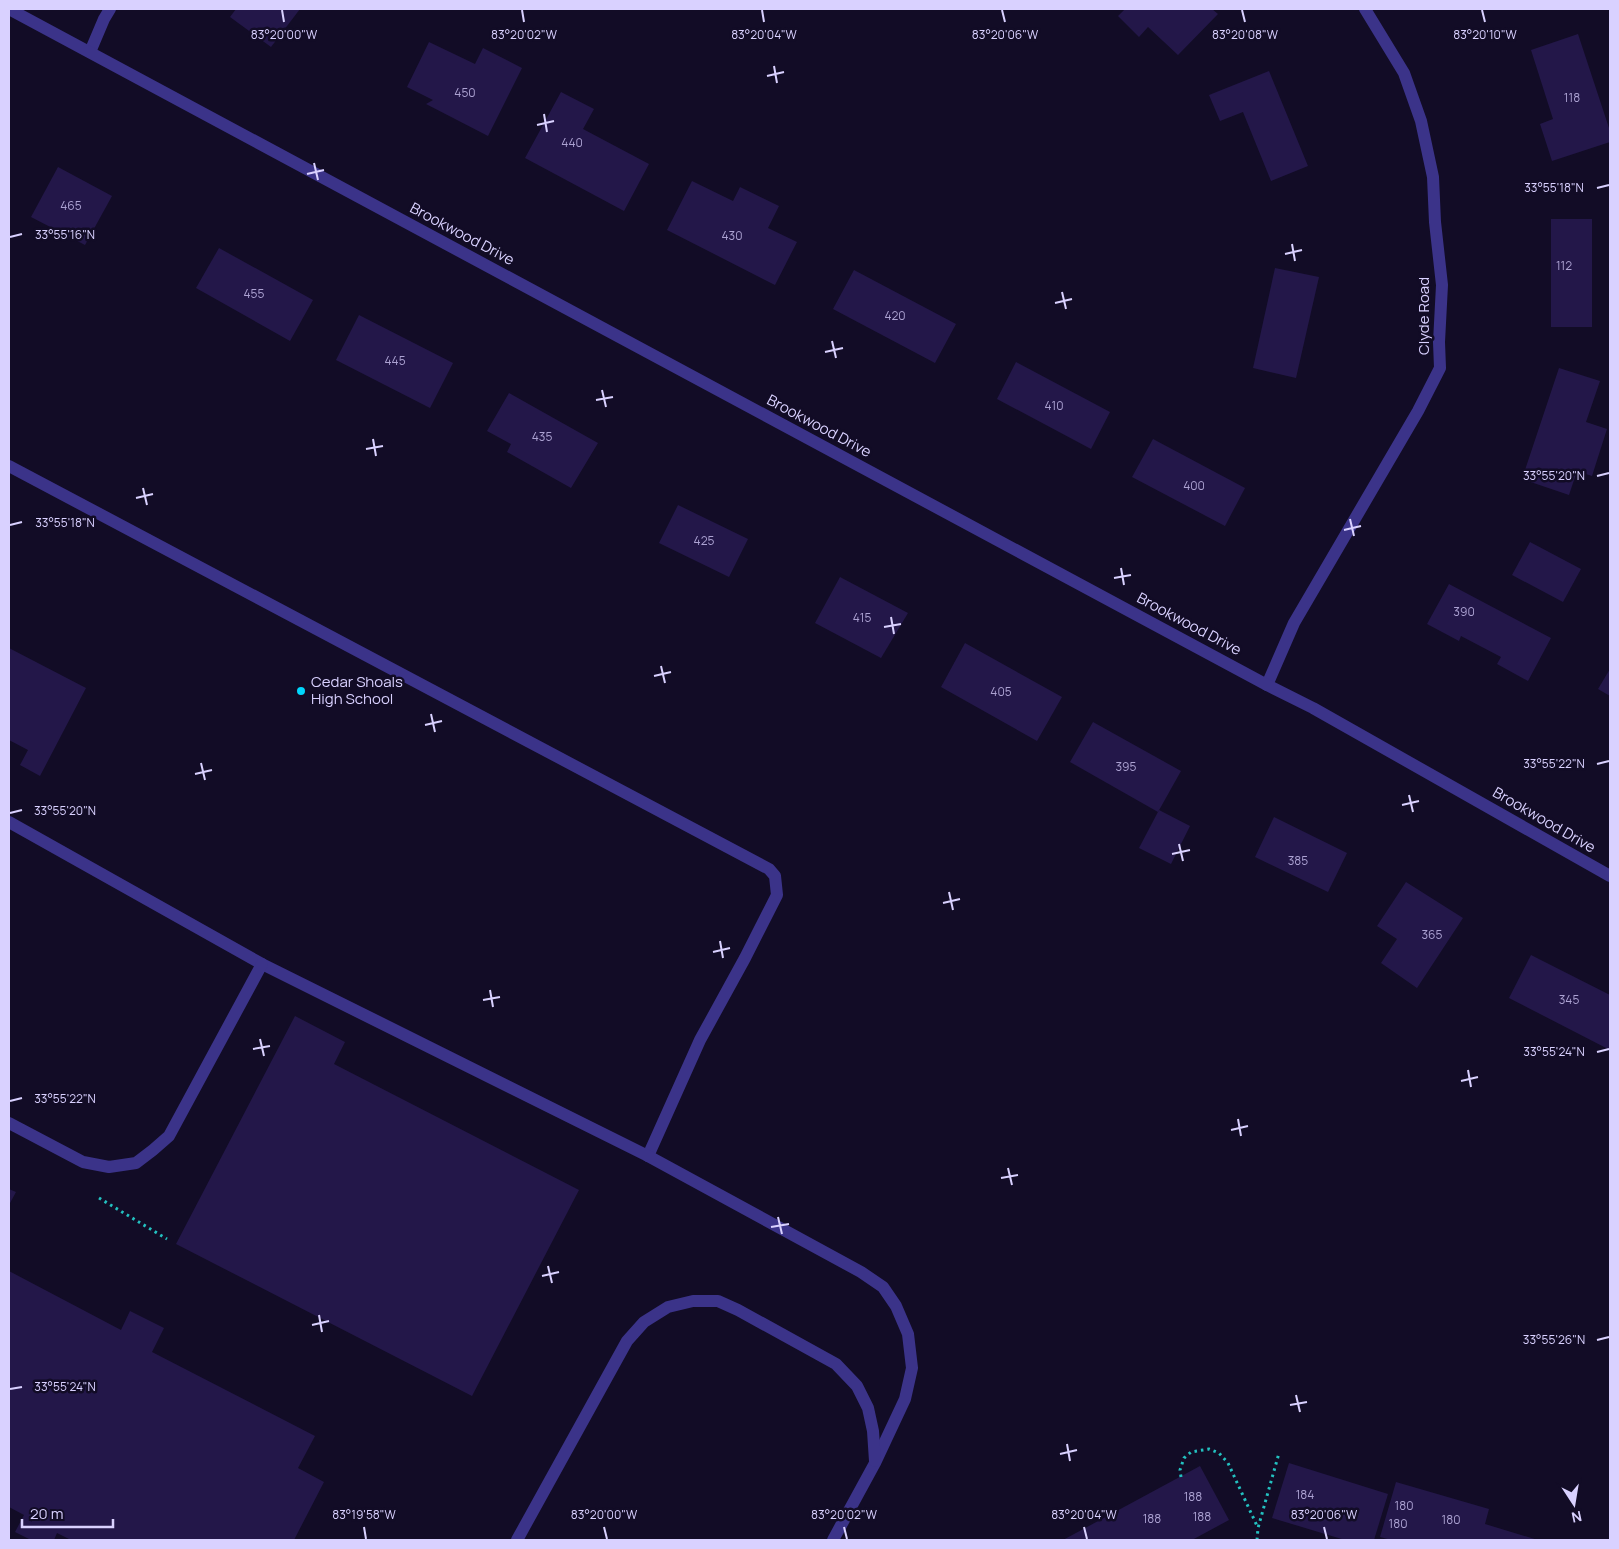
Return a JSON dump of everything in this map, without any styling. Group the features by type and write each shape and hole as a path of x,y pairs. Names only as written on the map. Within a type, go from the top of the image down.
{"street":[{"path":"90,52 110,9"},
{"name":"Clyde Road","path":"1267,685 1294,623 1413,419 1440,368 1439,342 1442,284 1435,222 1433,177 1421,121 1404,73 1365,9"},
{"name":"Brookwood Drive","path":"9,10 1313,708 1610,876"},
{"path":"9,466 769,869 775,876 777,895 700,1040 648,1156"},
{"path":"9,822 262,964 648,1156 861,1272 883,1288 896,1306 908,1334 912,1368 905,1399 875,1463 833,1540"},
{"path":"9,1123 83,1162 109,1167 136,1163 169,1136 262,964"},
{"path":"517,1540 627,1341 644,1322 668,1307 693,1301 718,1301 836,1364 857,1386 868,1408 873,1431 875,1463"}],"path":[{"path":"99,1198 168,1239"},
{"path":"1181,1477 1180,1470 1184,1458 1191,1452 1209,1449 1219,1453 1228,1463 1258,1528"},
{"path":"1257,1540 1258,1528 1279,1453"}],"building":[{"path":"236,9 300,9 271,47 230,17"},
{"path":"1125,9 1212,9 1218,14 1178,55 1148,27 1139,37 1118,16"},
{"path":"1578,34 1610,131 1610,142 1552,161 1540,124 1553,119 1531,50"},
{"path":"429,42 475,64 483,48 522,68 488,136 426,104 433,100 407,87"},
{"path":"1269,71 1308,166 1271,181 1243,112 1220,121 1209,95"},
{"path":"561,92 594,109 583,129 649,164 624,211 525,158"},
{"path":"58,167 112,196 85,245 31,217"},
{"path":"692,181 733,201 740,187 779,206 768,228 797,242 775,285 667,230"},
{"path":"1551,219 1592,219 1592,327 1551,327"},
{"path":"219,248 313,300 290,341 196,288"},
{"path":"1275,268 1319,277 1296,378 1253,368"},
{"path":"854,270 956,324 935,363 833,309"},
{"path":"359,315 453,363 430,408 336,360"},
{"path":"1016,362 1110,412 1091,449 997,399"},
{"path":"1559,368 1600,381 1586,422 1607,429 1592,476 1577,471 1569,495 1522,479"},
{"path":"509,393 598,443 571,488 507,452 511,444 487,431"},
{"path":"1153,439 1245,488 1225,526 1132,477"},
{"path":"678,505 748,539 729,577 659,543"},
{"path":"1530,542 1581,569 1563,602 1512,575"},
{"path":"840,577 908,613 881,658 815,623"},
{"path":"1449,584 1551,638 1528,681 1497,664 1501,657 1461,636 1459,641 1427,624"},
{"path":"965,643 1062,697 1037,741 941,687"},
{"path":"9,648 86,688 40,776 20,765 28,750 9,740"},
{"path":"1610,669 1610,696 1598,689"},
{"path":"1093,722 1181,771 1158,812 1070,762"},
{"path":"1159,810 1190,826 1171,864 1139,848"},
{"path":"1274,817 1347,853 1328,892 1255,857"},
{"path":"1406,882 1463,918 1417,988 1381,963 1397,939 1377,926"},
{"path":"1531,955 1610,995 1610,1050 1509,998"},
{"path":"295,1016 345,1042 334,1064 579,1190 472,1396 176,1244"},
{"path":"9,1189 16,1192 9,1205"},
{"path":"9,1271 121,1330 130,1311 164,1328 152,1352 315,1436 298,1468 324,1482 294,1540 71,1540 57,1533 54,1540 31,1540 15,1532 24,1515 9,1507"},
{"path":"1289,1463 1388,1494 1374,1540 1345,1540 1272,1518"},
{"path":"1200,1466 1229,1520 1192,1540 1063,1540"},
{"path":"1396,1482 1489,1509 1485,1524 1538,1540 1391,1540 1380,1537"}],"place":[{"name":"Cedar Shoals High School","path":"301,691"}]}
